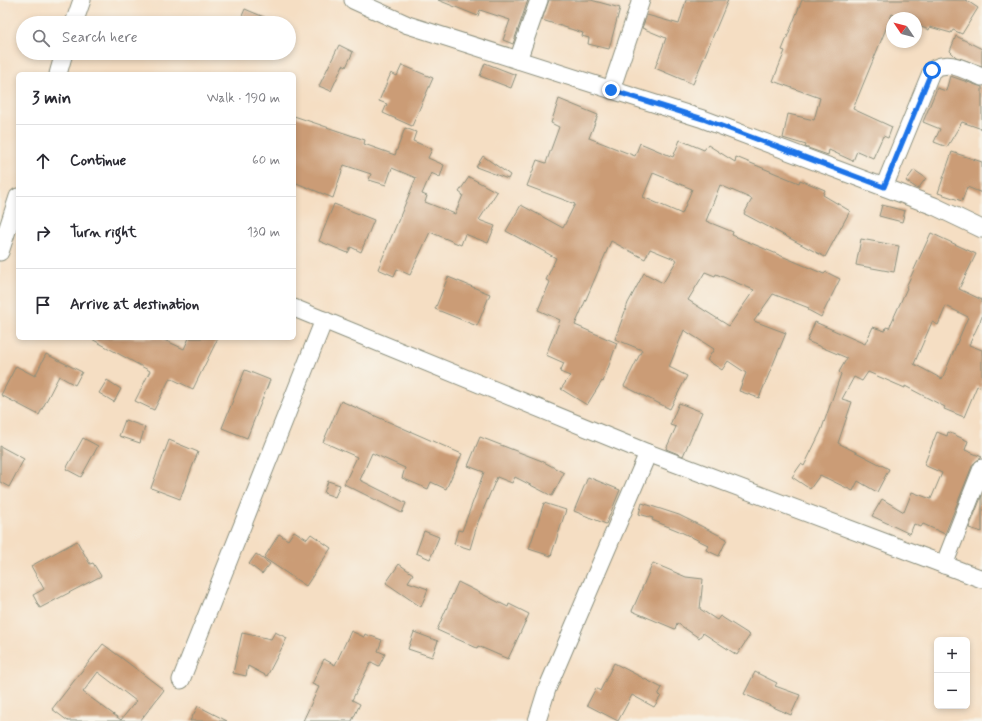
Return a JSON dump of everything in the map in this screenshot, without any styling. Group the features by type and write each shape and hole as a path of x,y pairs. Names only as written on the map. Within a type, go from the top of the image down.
{"street":[{"path":"76,16 82,0"},
{"path":"353,0 408,25 703,119 934,206 982,229"},
{"path":"518,60 539,0"},
{"path":"611,90 641,0"},
{"path":"59,72 62,60"},
{"path":"884,187 932,70 940,65 950,65 982,77"},
{"path":"0,252 16,203"},
{"path":"296,309 648,453 982,579"},
{"path":"181,680 324,320"},
{"path":"537,721 547,689 648,453"},
{"path":"944,565 982,468"}],"building":[{"path":"438,0 528,0 513,44 503,40 510,20 480,10 478,16"},
{"path":"549,0 591,0 620,8 609,49 588,44 589,38 582,36 583,33 542,20"},
{"path":"686,0 728,0 693,84 655,68 666,38 642,28 647,15 679,24"},
{"path":"802,0 966,0 978,8 962,34 953,30 951,33 930,27 929,30 922,27 922,12 886,12 886,29 853,109 892,127 888,138 883,136 873,158 857,151 853,161 829,150 828,155 805,147 806,145 783,138 788,114 814,120 820,98 773,81 785,51 782,50"},
{"path":"245,9 262,16 242,16"},
{"path":"956,36 982,49 982,66 956,57 950,51"},
{"path":"339,45 353,52 346,67 343,65 331,91 319,86"},
{"path":"485,63 516,75 511,88 480,76"},
{"path":"402,65 433,78 412,126 383,113 387,104 379,101 391,73 397,76"},
{"path":"950,76 982,87 982,129 962,122 947,147 934,142 940,129 923,122 937,88 946,91"},
{"path":"559,99 598,115 589,138 635,156 640,143 673,157 680,140 704,150 708,145 735,162 736,157 799,183 800,180 825,190 823,195 850,211 825,257 744,214 752,199 720,185 706,221 733,232 732,235 824,274 826,272 840,279 821,317 808,310 809,308 773,294 754,321 786,333 759,398 739,391 746,373 728,361 722,370 707,360 714,349 684,330 669,367 687,376 670,409 624,386 642,350 615,339 628,303 644,273 663,283 677,260 650,249 645,259 611,241 575,325 617,343 603,382 602,381 587,405 561,389 570,376 560,372 564,363 546,355 560,320 538,310 550,282 546,280 556,258 506,231 521,205 563,228 575,204 527,186 537,160 546,163 559,127 551,123","holes":["653,173 692,189 682,214 643,197","705,272 715,276 716,274 754,290 729,326 688,300"]},
{"path":"296,117 365,140 364,144 395,155 405,128 416,132 413,141 432,149 428,158 444,165 440,177 431,173 422,194 427,196 425,202 455,214 463,195 459,192 469,177 497,192 479,220 495,226 488,243 465,234 461,245 430,232 410,275 397,269 394,276 378,269 416,178 392,168 386,185 369,180 371,174 344,165 333,198 296,183"},
{"path":"952,152 982,162 982,193 967,187 962,201 938,193"},
{"path":"483,156 510,175 508,179 476,167"},
{"path":"914,170 926,178 918,189 906,181"},
{"path":"334,204 374,220 361,252 351,247 348,253 319,241"},
{"path":"882,205 905,211 902,222 879,216"},
{"path":"931,233 976,254 959,289 982,300 982,317 969,345 982,350 982,388 977,386 964,417 944,409 945,407 905,386 905,388 868,372 862,381 854,377 842,399 852,402 838,443 889,469 877,492 858,481 853,491 820,475 810,489 792,477 801,464 804,466 821,431 841,374 839,372 847,358 807,341 815,322 865,344 873,327 885,331 886,327 889,328 907,288 906,287","holes":["946,306 968,317 942,379 914,364 932,322 938,325"]},
{"path":"861,239 899,246 894,272 856,265"},
{"path":"448,277 490,294 477,326 435,309"},
{"path":"94,340 164,340 184,349 188,340 217,340 193,389 170,378 154,410 135,401 150,371"},
{"path":"46,354 82,372 75,385 59,376 39,415 1,395 16,366 35,376"},
{"path":"245,370 270,380 247,438 222,428"},
{"path":"107,380 121,389 114,402 99,393"},
{"path":"341,401 462,454 446,489 431,482 428,489 402,478 405,468 372,453 360,480 406,503 402,513 344,484 357,457 323,442"},
{"path":"679,403 702,412 683,456 666,449 676,427 670,425"},
{"path":"125,420 145,427 140,443 119,436"},
{"path":"937,432 947,436 948,432 968,441 965,450 982,457 973,464 945,534 923,524 921,527 914,524 910,534 872,516 882,499 904,512 912,492 931,499 942,473 924,465"},
{"path":"480,437 542,461 564,473 552,496 515,477 512,483 497,477 478,522 470,549 454,544 458,530 462,531 484,472 468,466"},
{"path":"83,438 98,446 81,477 66,469"},
{"path":"169,440 198,452 180,499 151,488"},
{"path":"0,446 24,459 9,487 0,482"},
{"path":"588,477 620,490 606,524 574,511"},
{"path":"328,481 340,485 335,497 324,493"},
{"path":"982,495 982,532 969,528"},
{"path":"544,503 566,510 551,556 529,549"},
{"path":"642,503 679,515 727,539 719,556 706,550 708,545 652,520 653,518 639,514"},
{"path":"294,531 307,539 311,534 331,548 306,586 264,558 279,534 288,540"},
{"path":"424,531 439,537 430,559 416,553"},
{"path":"77,541 90,564 93,563 101,576 40,608 33,595 44,589 31,566"},
{"path":"256,554 270,564 262,574 249,564"},
{"path":"653,563 686,577 703,579 700,609 717,620 720,616 750,635 737,655 703,633 699,638 677,623 675,629 632,611"},
{"path":"399,564 413,574 408,582 428,589 421,607 386,583"},
{"path":"458,582 508,607 509,604 529,614 508,659 478,646 477,648 437,630"},
{"path":"351,631 364,637 365,634 382,640 378,651 385,654 379,666 371,662 352,700 360,704 352,721 303,721 319,687 312,684 324,659 335,665"},
{"path":"275,632 287,638 267,676 248,666 246,676 233,673 242,633 271,639"},
{"path":"414,632 438,641 432,657 408,649"},
{"path":"103,644 164,690 140,721 68,721 52,709","holes":["98,672 136,701 121,720 83,692"]},
{"path":"614,663 662,688 658,695 661,696 654,707 632,695 618,721 587,705 596,688 600,691"},
{"path":"755,672 777,683 775,686 800,695 791,715 744,694"},
{"path":"198,706 227,721 190,721"}],"route":[{"path":"611,90 703,119 884,187 932,70"}]}
